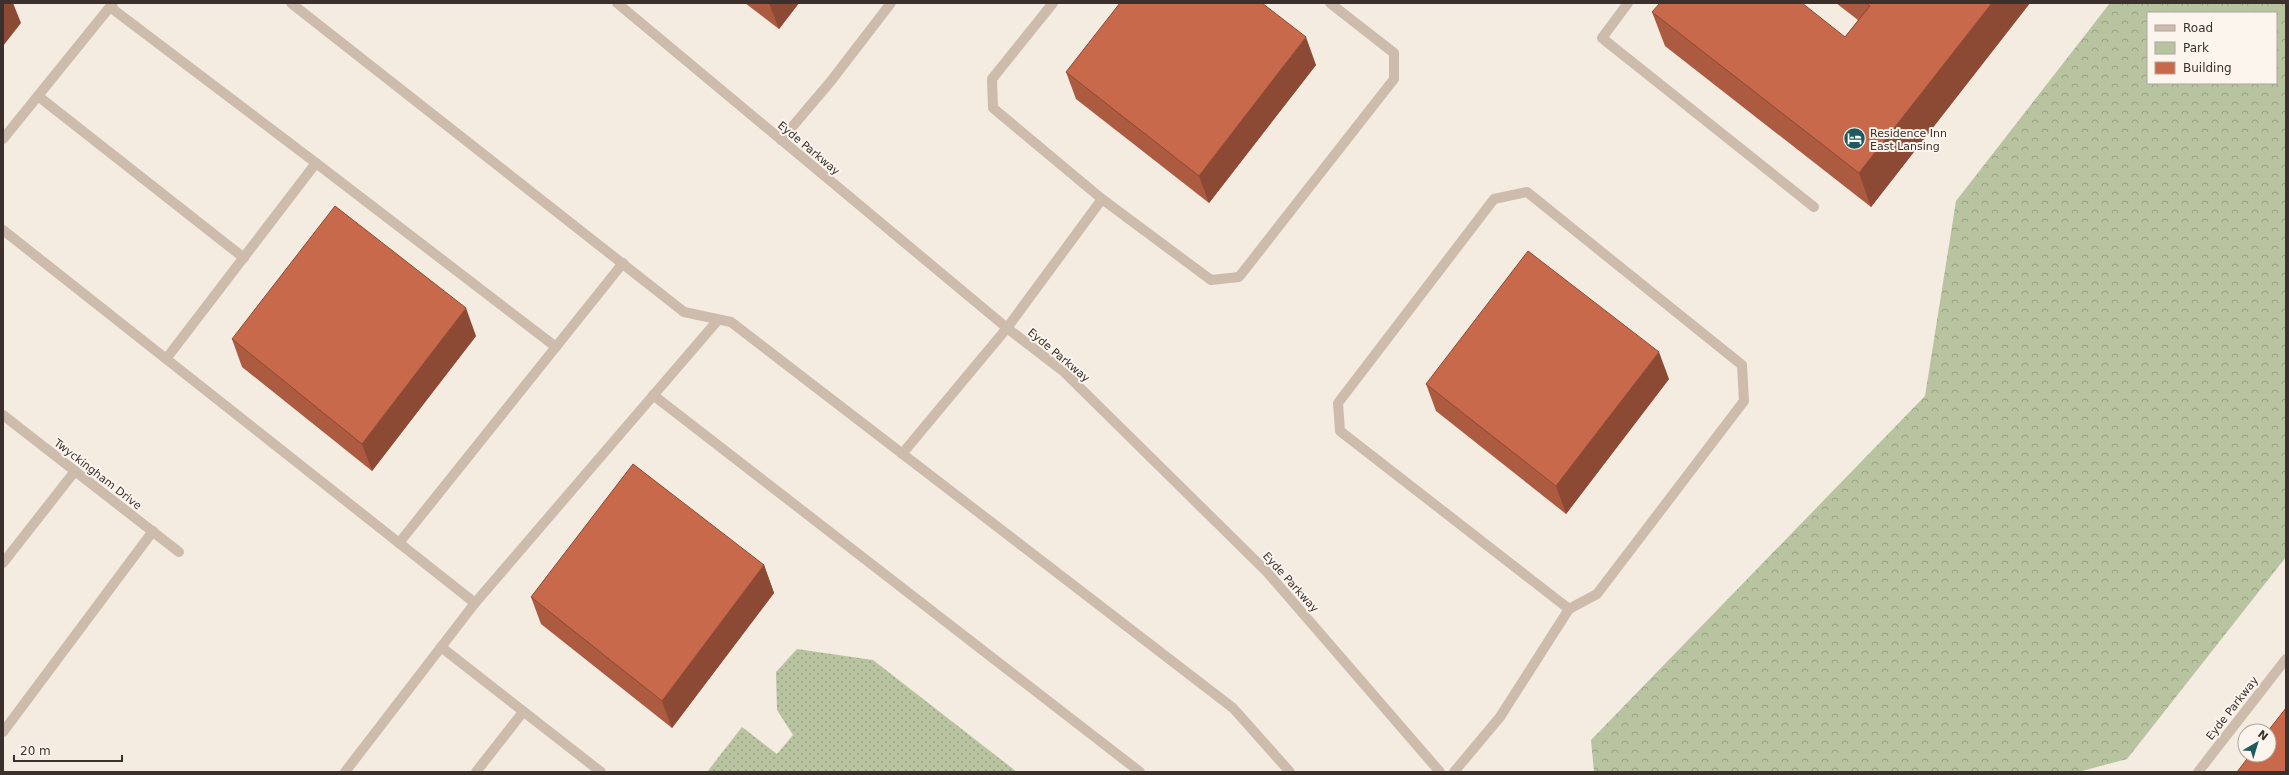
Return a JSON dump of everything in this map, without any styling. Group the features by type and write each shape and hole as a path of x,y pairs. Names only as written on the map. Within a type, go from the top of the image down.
{"street":[{"path":"291,3 684,312 730,322 1233,708 1290,772"},
{"name":"Eyde Parkway","path":"617,3 1007,328 1063,371 1267,572 1440,772"},
{"path":"781,140 831,81 891,3"},
{"path":"1053,3 992,79 993,108 1102,199 1211,280 1240,277 1394,79 1394,53 1330,3"},
{"path":"1628,3 1602,38 1814,207"},
{"path":"3,139 112,5 556,347"},
{"path":"38,96 244,258"},
{"path":"166,359 316,163"},
{"path":"1454,772 1500,717 1569,609 1597,594 1744,401 1742,365 1527,192 1494,199 1338,403 1340,431 1569,609"},
{"path":"902,454 1007,328 1102,199"},
{"path":"3,230 475,603"},
{"path":"399,543 623,263"},
{"path":"345,772 475,603 718,320"},
{"path":"653,396 1140,772"},
{"name":"Twyckingham Drive","path":"3,415 179,552"},
{"path":"3,563 75,471"},
{"path":"3,732 153,531"},
{"path":"440,648 601,772"},
{"name":"Eyde Parkway","path":"2198,772 2286,659"},
{"path":"476,772 523,712"}],"green space":[{"path":"2110,3 2286,3 2286,557 2127,759 2078,772 1594,772 1591,740 1925,396 1956,201"},
{"path":"797,649 873,660 1017,772 707,772 742,727 777,754 793,735 777,710 776,672"}],"building":[{"path":"1120,3 1262,3 1306,37 1199,176 1066,72"},
{"name":"Residence Inn East Lansing","path":"1660,3 1802,3 1845,37 1870,6 1866,3 1992,3 1859,173 1652,12"},
{"path":"335,206 466,308 362,444 232,339"},
{"path":"1528,251 1659,352 1556,486 1426,384"},
{"path":"633,464 764,565 662,701 531,597"},
{"path":"2286,708 2286,772 2237,772 2244,763 2277,763 2277,723 2274,723"}],"place":[{"name":"Residence Inn East Lansing","path":"1854,139"}]}
